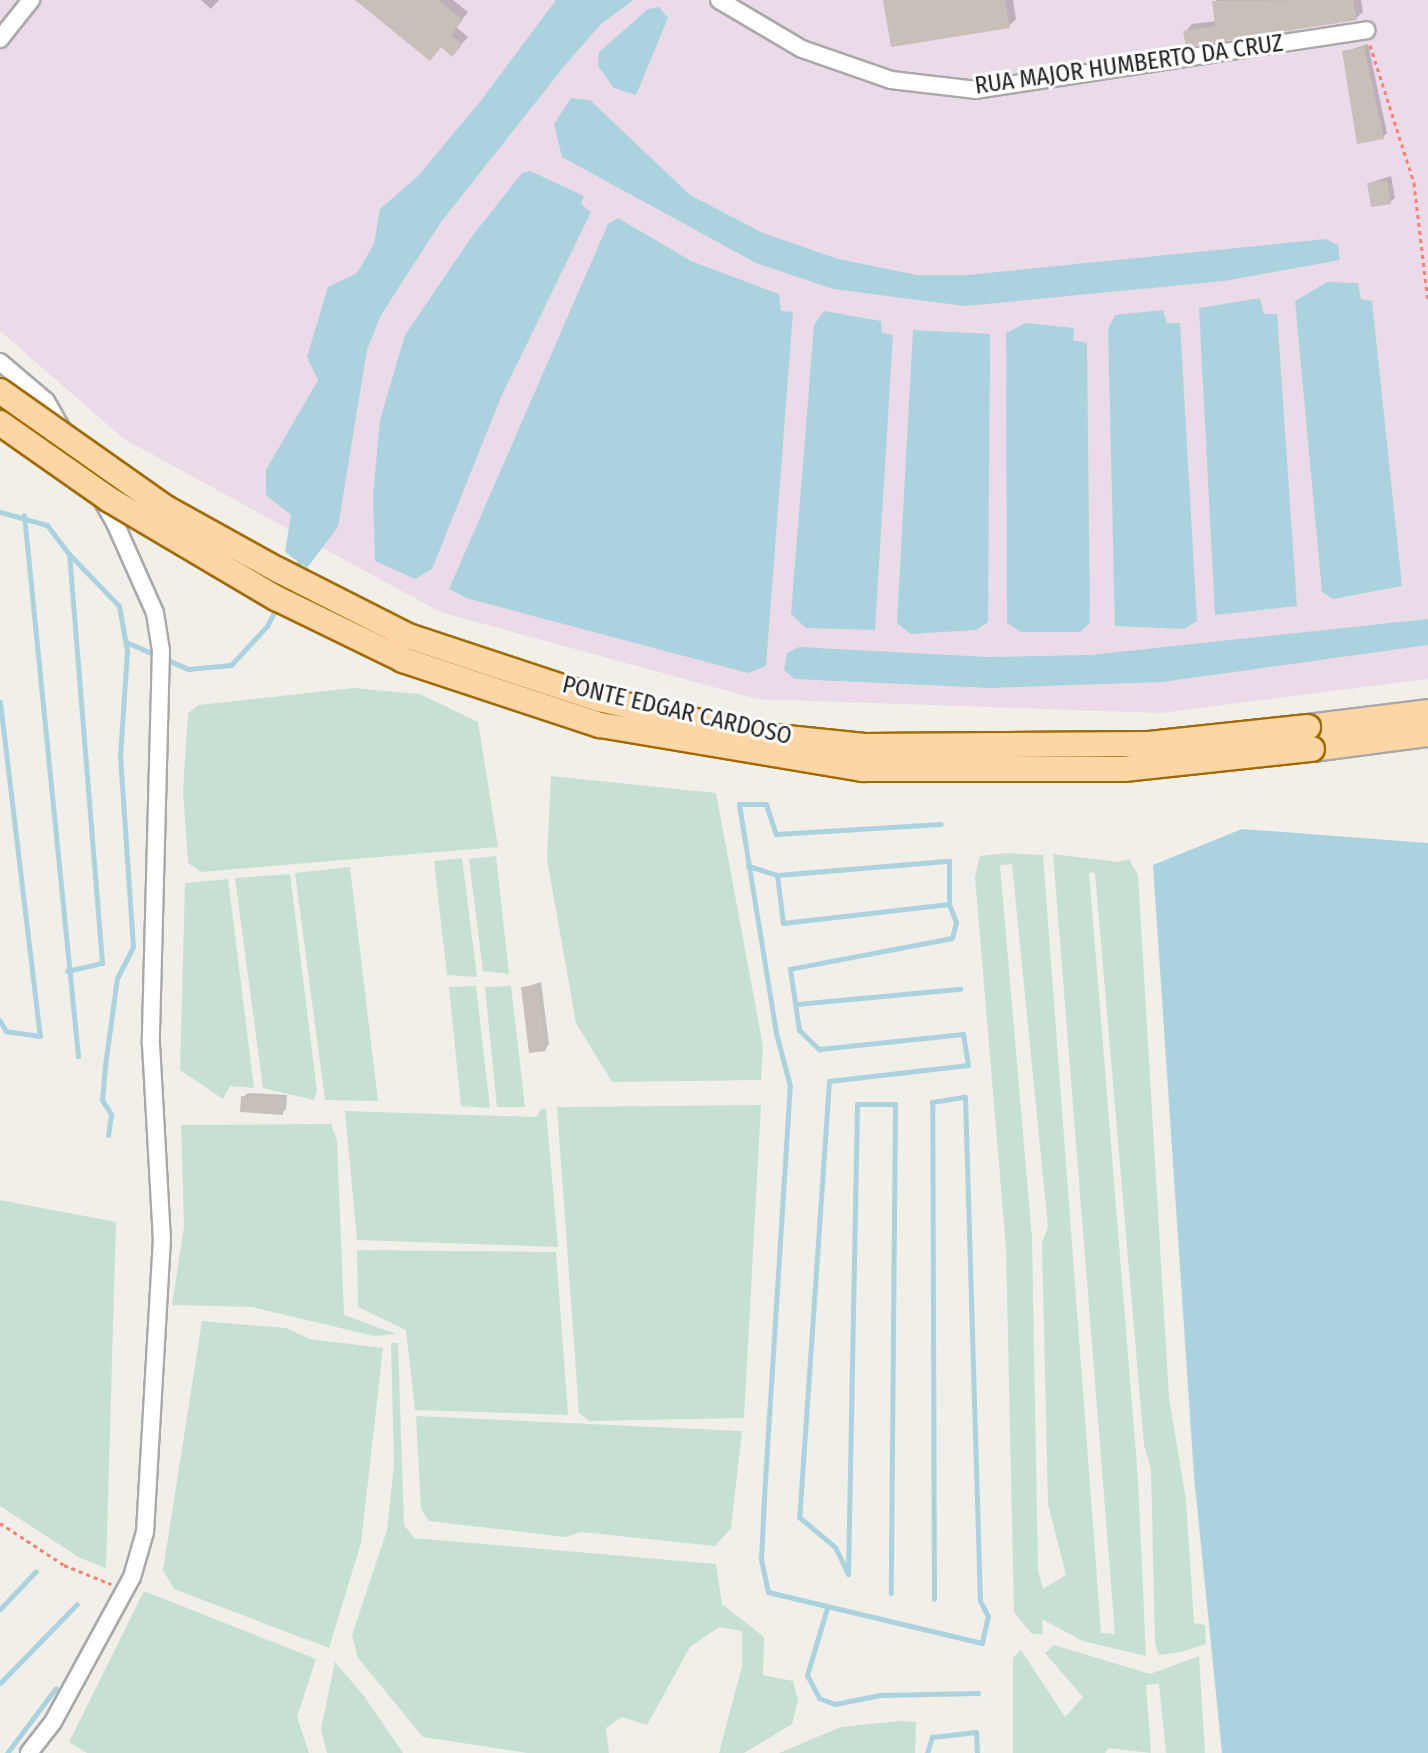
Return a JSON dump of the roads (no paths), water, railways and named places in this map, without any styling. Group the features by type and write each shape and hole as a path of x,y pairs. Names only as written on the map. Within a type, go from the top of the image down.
{"main road":[{"name":"PONTE EDGAR CARDOSO","path":"0,391 166,508 382,623 628,706 758,735 864,746 984,748 1149,744 1428,712"},
{"name":"PONTE EDGAR CARDOSO","path":"0,423 110,500 276,598 403,660 600,725 862,769 985,773 1124,769 1428,734"}],"street":[{"path":"0,39 31,0"},
{"name":"RUA MAJOR HUMBERTO DA CRUZ","path":"719,0 802,49 891,80 976,90 1366,30"},
{"path":"0,362 46,401 107,510 155,613 161,650 151,1044 162,1238 145,1532 126,1587 53,1722 29,1753"}],"water":[{"path":"556,0 633,0 601,24 566,64 441,222 381,315 367,350 338,527 307,568 285,552 291,515 266,495 266,470 318,380 307,357 328,287 357,273 374,244 380,209 417,177 479,103"},
{"path":"659,7 668,18 636,95 614,88 598,66 599,52 648,9"},
{"path":"571,98 590,100 690,195 763,233 838,259 917,275 967,275 1326,239 1338,245 1340,260 1224,281 965,306 833,289 756,263 562,157 554,124"},
{"path":"530,171 584,196 581,204 591,212 501,397 432,569 415,579 375,561 373,495 380,420 405,335 473,235 522,173"},
{"path":"618,218 691,261 779,294 781,311 793,312 766,666 748,673 466,598 449,589 608,224"},
{"path":"1327,282 1358,283 1361,299 1372,301 1402,586 1333,599 1322,592 1295,301"},
{"path":"1260,298 1264,314 1277,314 1297,606 1215,615 1199,308"},
{"path":"1163,310 1167,323 1180,323 1197,621 1184,629 1115,626 1108,329 1115,315"},
{"path":"824,311 881,321 882,333 893,335 875,630 806,628 791,614 814,325"},
{"path":"1026,323 1074,328 1073,340 1087,343 1090,623 1080,632 1021,632 1007,623 1006,333"},
{"path":"913,330 990,334 988,622 976,630 911,634 897,623"},
{"path":"1428,619 1428,645 1162,682 990,688 795,679 784,670 787,653 799,647 988,657 1090,655"},
{"path":"1242,829 1428,843 1428,1753 1222,1753 1194,1476 1153,865"}],"waterway":[{"path":"0,512 47,525 69,554"},
{"path":"24,515 78,1056"},
{"path":"67,971 102,963 69,554 119,606 127,651 120,756 133,947 117,978 105,1066 102,1100 111,1114 108,1135"},
{"path":"294,572 299,562"},
{"path":"126,642 188,669 231,665 267,626 277,606"},
{"path":"0,702 40,1036 6,1031 0,1021"},
{"path":"934,1599 932,1102 965,1097 980,1601 988,1616 982,1643 768,1592 761,1558 790,1086 776,1033 739,804 766,804 776,834 941,824"},
{"path":"748,866 777,875 949,861 949,904"},
{"path":"777,875 783,923 949,904 956,922 952,938 790,969 799,1030 819,1049 963,1034 968,1065 829,1081 799,1517 835,1547 848,1574 857,1104 895,1104 891,1593"},
{"path":"797,1004 960,989"},
{"path":"0,1609 36,1571"},
{"path":"0,1683 77,1604"},
{"path":"827,1608 807,1675 819,1698 835,1704 880,1695 978,1693"},
{"path":"7,1753 56,1688"},
{"path":"927,1753 932,1737 976,1732 977,1753"}]}
